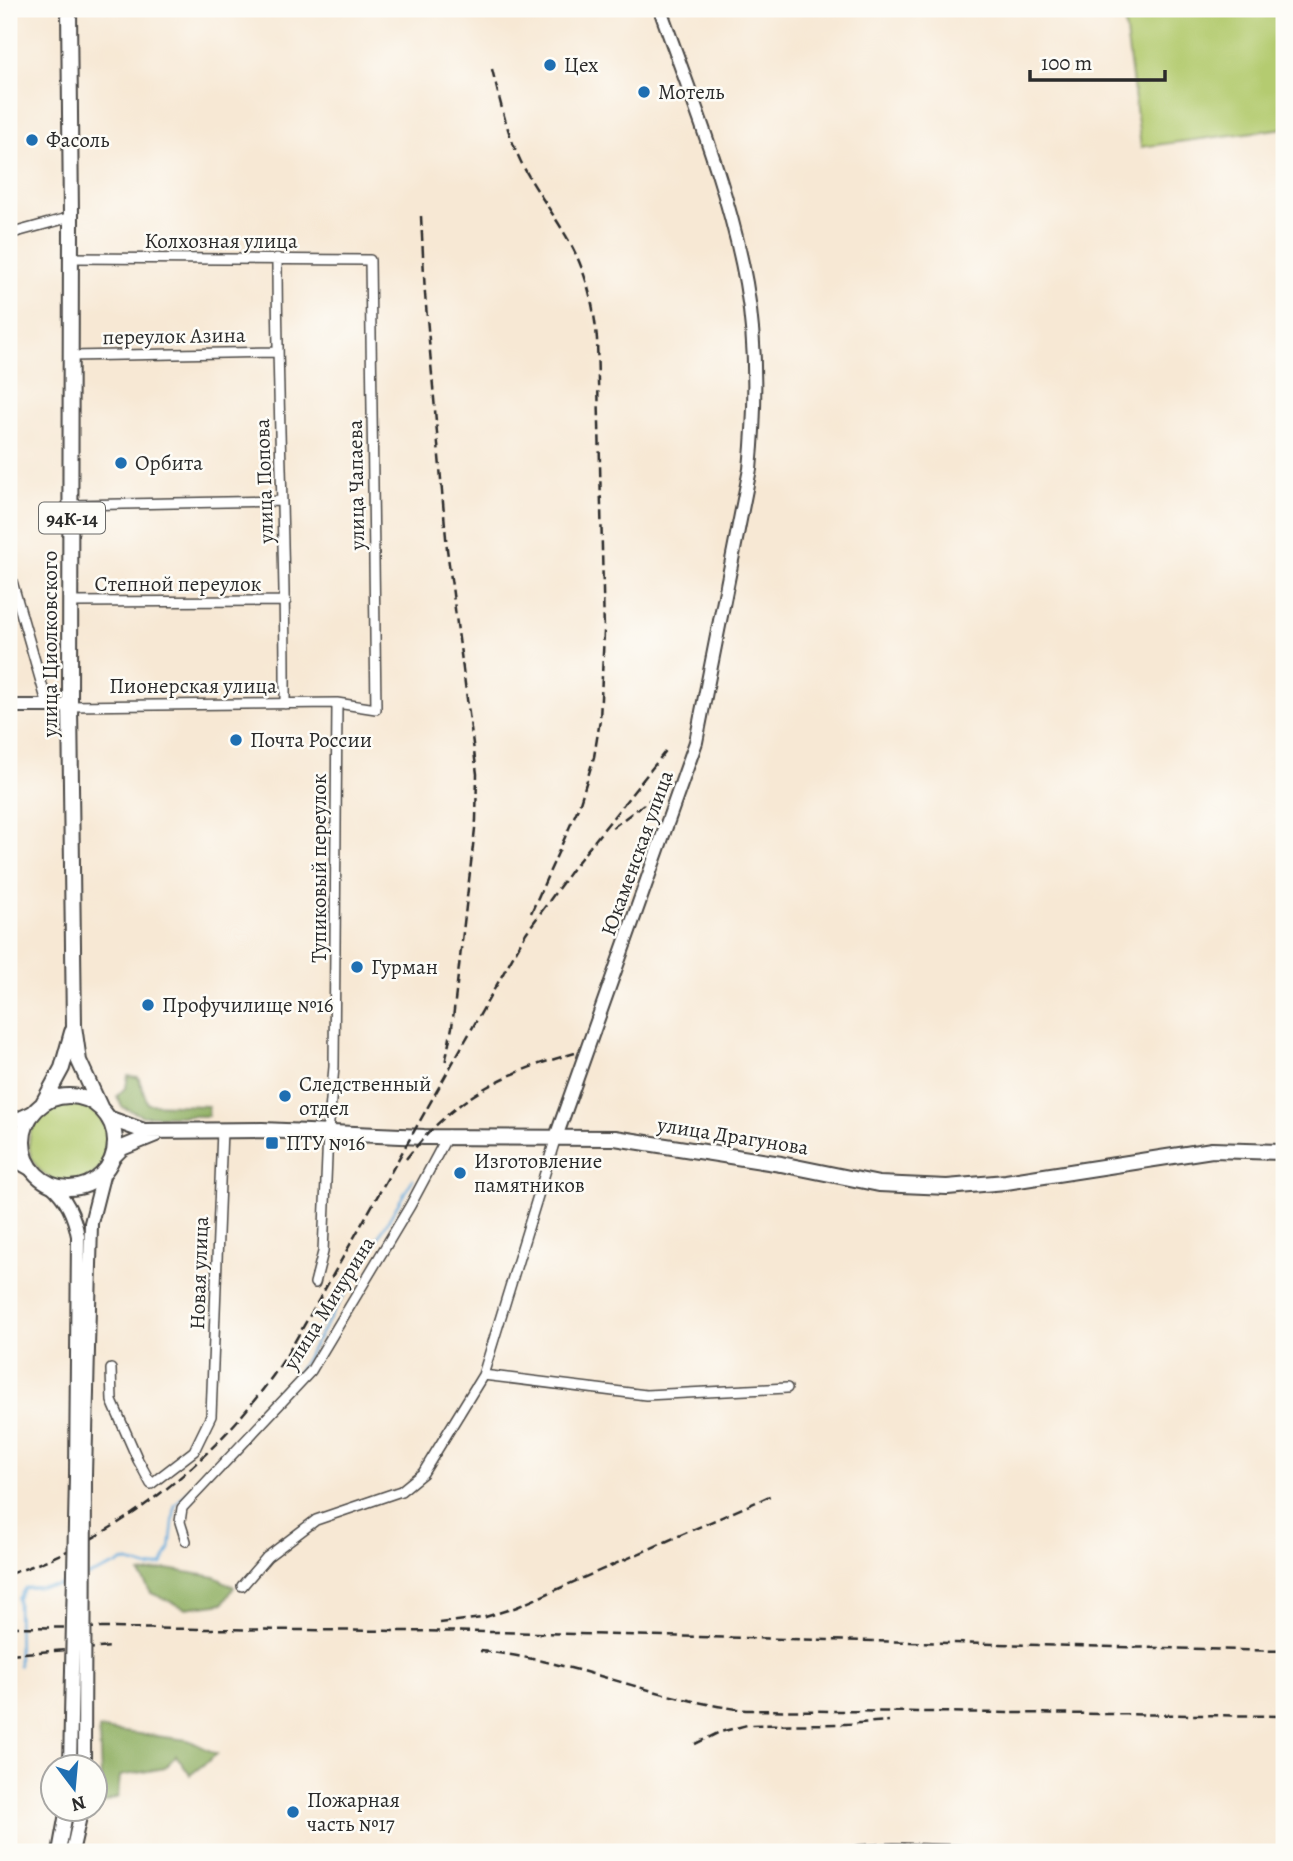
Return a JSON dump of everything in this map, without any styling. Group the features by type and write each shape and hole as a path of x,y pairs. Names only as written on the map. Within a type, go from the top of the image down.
{"main road":[{"name":"улица Циолковского","path":"69,9 72,505 70,706 74,1026 79,1061 104,1113"},
{"name":"Юкаменская улица","path":"556,1137 696,742 753,442 754,357 751,315 739,247 709,148 660,9"},
{"name":"Пионерская улица","path":"9,706 70,706"},
{"name":"улица Циолковского","path":"39,1108 62,1068 74,1026"},
{"path":"9,1123 52,1099 75,1096 92,1102 104,1113 115,1140 112,1158 104,1172 91,1223 71,1752"},
{"path":"32,1170 24,1154 23,1136 26,1125 39,1108"},
{"name":"улица Драгунова","path":"104,1113 144,1131 222,1130 424,1137 448,1135 615,1138 781,1164 879,1184 947,1187 1006,1182 1212,1150 1284,1152"},
{"name":"улица Драгунова","path":"112,1158 135,1141 171,1131"},
{"path":"9,1157 32,1170 66,1201 78,1236 84,1752"},
{"path":"50,1184 72,1188 83,1186 104,1172"},
{"path":"60,1852 65,1822"},
{"path":"72,1852 79,1822"},
{"path":"858,1852 965,1852"}],"street":[{"path":"9,234 71,217"},
{"name":"Колхозная улица","path":"71,258 370,260"},
{"name":"улица Попова","path":"276,258 286,601 285,704"},
{"name":"улица Чапаева","path":"370,260 376,709"},
{"name":"переулок Азина","path":"71,356 277,352"},
{"path":"72,505 281,501"},
{"path":"9,571 48,706"},
{"name":"Степной переулок","path":"71,602 286,601"},
{"name":"Пионерская улица","path":"70,706 337,703 376,709"},
{"name":"Тупиковый переулок","path":"315,1283 323,1252 327,1133 334,1067 337,703"},
{"name":"Новая улица","path":"111,1369 113,1401 151,1484 194,1451 211,1416 222,1130"},
{"name":"улица Мичурина","path":"186,1541 180,1522 182,1508 311,1371 410,1206 448,1135"},
{"name":"Юкаменская улица","path":"242,1586 267,1558 316,1520 401,1491 423,1473 483,1375 556,1137"},
{"path":"483,1375 646,1395 787,1388"}],"green space":[{"path":"1123,9 1284,9 1284,128 1141,147"},
{"path":"128,1076 138,1077 148,1104 208,1106 208,1116 143,1116 122,1107 117,1096 126,1087"},
{"path":"69,1103 84,1106 97,1115 106,1128 109,1143 106,1158 97,1171 84,1180 69,1183 54,1180 41,1171 32,1158 29,1143 32,1128 41,1115 54,1106"},
{"path":"167,1569 215,1577 234,1587 224,1603 185,1608 151,1593 140,1574"},
{"path":"99,1729 188,1740 217,1754 190,1775 176,1755 165,1768 120,1776 118,1797 108,1801 108,1752 100,1752"}],"waterway":[{"path":"88,1576 125,1561 149,1568 162,1565 170,1549 175,1505 295,1377 413,1179"},
{"path":"19,1666 18,1599 25,1588 57,1586 68,1582"}],"railway":[{"path":"492,69 516,151 569,241 585,276 597,339 604,632 600,720 594,757 579,806 531,913"},
{"path":"421,216 447,549 477,774 476,820 452,1027 445,1064"},
{"path":"9,1574 50,1559 126,1518 194,1465 253,1402 279,1367 312,1312 526,933 573,868 668,748"},
{"path":"612,828 668,786"},
{"path":"406,1159 443,1119 481,1091 501,1079 575,1053"},
{"path":"440,1623 482,1618 517,1607 772,1495"},
{"path":"9,1627 496,1632 1284,1651"},
{"path":"9,1654 113,1647"},
{"path":"480,1651 547,1662 679,1698 746,1710 1284,1716"},
{"path":"695,1744 720,1732 747,1725 889,1721"}],"place":[{"name":"Цех","path":"550,65"},
{"name":"Мотель","path":"644,92"},
{"name":"Фасоль","path":"32,140"},
{"name":"Орбита","path":"121,463"},
{"name":"Почта России","path":"236,740"},
{"name":"Гурман","path":"357,967"},
{"name":"Профучилище №16","path":"148,1005"},
{"name":"Следственный отдел","path":"285,1096"},
{"name":"ПТУ №16","path":"272,1143"},
{"name":"Изготовление памятников","path":"460,1173"},
{"name":"Пожарная часть №17","path":"293,1812"}]}
